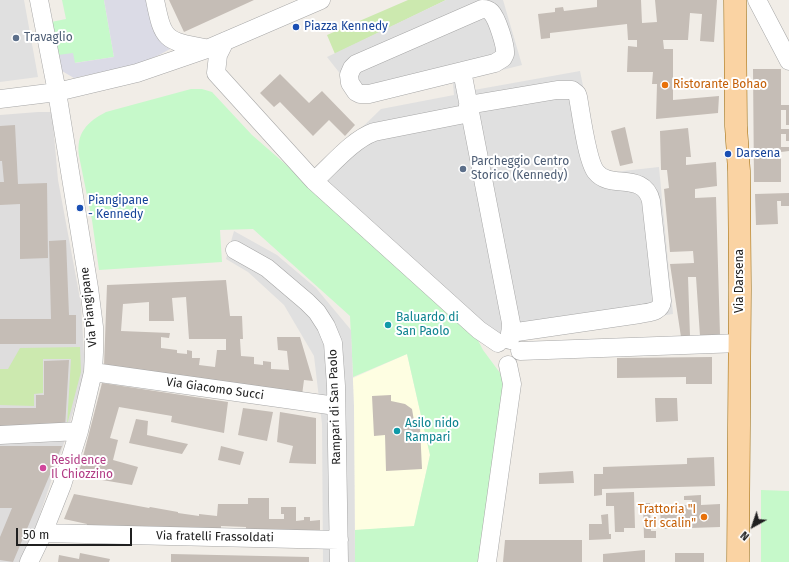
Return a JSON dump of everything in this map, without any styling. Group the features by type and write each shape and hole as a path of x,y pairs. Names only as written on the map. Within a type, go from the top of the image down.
{"main road":[{"name":"Via Darsena","path":"735,0 736,126 740,260 738,562"}],"street":[{"name":"Via Piangipane","path":"29,562 43,533 62,484 78,431 93,372 94,327 58,92 39,0"},
{"path":"155,0 160,22 170,40 177,43 207,49"},
{"path":"0,99 58,92 137,73 207,49 321,0"},
{"path":"757,0 789,61"},
{"path":"486,9 494,16 505,46 505,54 503,58 495,63 462,71 364,95 356,92 350,83 348,75 356,64 473,13 486,9"},
{"path":"225,41 218,54 216,73 314,181 479,330 509,342 740,343"},
{"path":"462,71 511,323 509,342"},
{"path":"314,181 355,143 368,134 469,109 557,90 572,90 578,97 591,162 596,172 605,179 630,182 639,185 644,188 649,195 659,277 661,306 658,309 509,342 495,348 496,358 503,364 508,365 512,384 487,562"},
{"name":"Rampari di San Paolo","path":"235,250 267,268 288,284 317,312 326,326 332,343 335,365 339,562"},
{"name":"Via Giacomo Succi","path":"93,372 336,406"},
{"path":"0,435 78,431"},
{"name":"Via fratelli Frassoldati","path":"43,533 339,540"}],"shaded area":[{"name":"Travaglio","path":"0,0 24,0 38,77 0,82"},
{"path":"104,0 152,0 172,48 136,65 74,78 62,71 58,55 73,53 75,63 114,57"},
{"name":"Parcheggio Centro Storico (Kennedy)","path":"446,0 503,0 522,65 470,78 474,90 580,71 599,165 614,172 659,167 673,314 519,337 500,335 481,325 314,174 381,109 454,95 453,83 363,103 327,57"},
{"path":"52,112 58,180 81,304 85,370 65,440 35,529 22,562 0,562 0,115"},
{"path":"234,231 277,255 316,288 351,330 354,407 355,562 323,562 322,424 314,356 284,305 248,272 226,259"},
{"path":"407,354 430,455 414,527 355,530 353,378"}],"green space":[{"path":"62,0 104,0 114,57 74,63 58,55 51,22 66,19"},
{"path":"408,0 446,0 335,54 327,35"},
{"path":"191,89 202,89 212,92 252,135 470,325 483,350 506,381 481,562 355,562 355,530 414,526 430,455 407,354 353,377 350,316 253,229 220,230 222,262 99,270 92,220 79,156 79,141 84,129 93,120 106,112"},
{"path":"80,347 81,372 67,425 71,359 43,359 43,393 34,394 34,406 0,405 0,369 8,369 20,348"},
{"path":"761,490 789,491 789,562 761,562"}],"building":[{"path":"169,0 254,0 184,32"},
{"path":"597,0 641,0 642,23 657,22 655,0 717,0 714,42 700,41 702,14 690,13 688,40 663,40 664,49 673,49 673,100 719,96 718,113 656,119 657,84 652,84 653,72 627,72 628,46 637,47 637,40 628,40 627,24 550,33 550,38 541,39 538,14 555,12 555,8 563,7 564,11 597,7"},
{"path":"753,69 781,69 781,105 789,105 789,125 786,125 786,110 781,110 781,129 789,129 789,141 786,141 786,134 781,134 781,147 789,147 789,151 781,152 781,182 754,182"},
{"path":"280,74 309,103 322,91 355,125 345,136 329,120 313,136 280,102 274,107 260,93"},
{"path":"15,125 18,184 47,183 48,258 20,259 20,204 0,205 0,182 4,182 2,161 0,161 0,126"},
{"path":"625,127 633,163 620,166 611,131"},
{"path":"688,128 691,157 686,157 686,165 716,162 717,186 695,189 695,198 716,197 720,335 700,336 696,277 688,277 690,336 681,337 670,264 694,263 693,251 670,252 664,189 669,188 667,170 661,170 660,131"},
{"path":"789,193 789,206 781,206 781,201 777,201 778,224 756,225 755,194"},
{"path":"66,240 69,315 76,315 76,344 0,344 0,319 51,319 49,241"},
{"path":"226,280 230,316 242,316 243,339 240,339 241,356 254,357 254,364 263,365 263,361 271,362 271,369 289,370 287,351 278,350 277,337 300,337 313,381 304,380 302,395 104,366 107,285","holes":["186,297 189,339 226,339 226,350 217,350 215,367 199,365 200,358 192,358 192,351 187,350 187,354 177,353 177,350 161,348 161,337 169,338 170,333 121,331 123,304 149,302 149,321 174,321 172,298"]},
{"path":"712,357 712,384 686,384 686,377 617,378 617,358"},
{"path":"69,360 65,428 0,428 0,408 36,408 36,395 44,395 44,361"},
{"path":"102,383 228,402 224,433 171,422 172,416 119,407 110,438 118,440 113,460 138,467 132,485 78,476"},
{"name":"Asilo nido Rampari","path":"391,395 391,401 405,404 412,409 415,427 420,427 422,469 386,471 385,435 374,436 372,396"},
{"path":"655,398 677,398 678,421 656,422"},
{"path":"243,408 273,412 267,441 238,435"},
{"path":"280,412 316,418 316,464 289,463 293,446 277,442"},
{"path":"136,419 148,421 147,435 188,444 182,454 129,443"},
{"path":"0,446 62,446 13,562 0,560 0,537 12,508 0,508"},
{"path":"221,446 244,452 240,465 218,460"},
{"path":"714,457 715,486 602,489 602,495 594,496 594,474 603,474 603,467 687,464 687,458"},
{"path":"573,471 574,483 539,484 539,473"},
{"path":"634,492 635,528 624,528 624,532 615,532 614,506 606,506 606,493"},
{"path":"74,494 199,516 199,514 217,516 218,504 248,504 248,498 269,498 269,519 284,519 284,514 281,514 281,507 296,507 296,521 304,520 304,517 310,517 310,521 320,520 320,531 246,531 246,527 221,526 221,530 86,529 87,524 64,519"},
{"path":"701,495 701,505 720,504 720,527 661,529 660,506 692,505 692,500 684,500 684,496"},
{"path":"643,503 650,503 651,531 656,531 656,538 644,538"},
{"path":"608,514 609,534 611,534 611,539 589,540 589,524 602,524 601,515"},
{"path":"505,540 582,540 582,562 503,562"},
{"path":"645,550 645,562 603,562 603,554"},
{"path":"80,553 110,559 109,562 58,562 59,555 79,559"},
{"path":"675,553 704,553 704,562 675,562"},
{"path":"171,554 309,557 309,562 171,562"}],"place":[{"name":"Piazza Kennedy","path":"296,27"},
{"name":"Travaglio","path":"16,38"},
{"name":"Ristorante Bohao","path":"665,85"},
{"name":"Darsena","path":"728,154"},
{"name":"Parcheggio Centro Storico (Kennedy)","path":"463,169"},
{"name":"Piangipane - Kennedy","path":"80,208"},
{"name":"Baluardo di San Paolo","path":"388,325"},
{"name":"Asilo nido Rampari","path":"397,431"},
{"name":"Residence Il Chiozzino","path":"43,468"},
{"name":"Trattoria \"I tri scalin\"","path":"704,517"}]}
